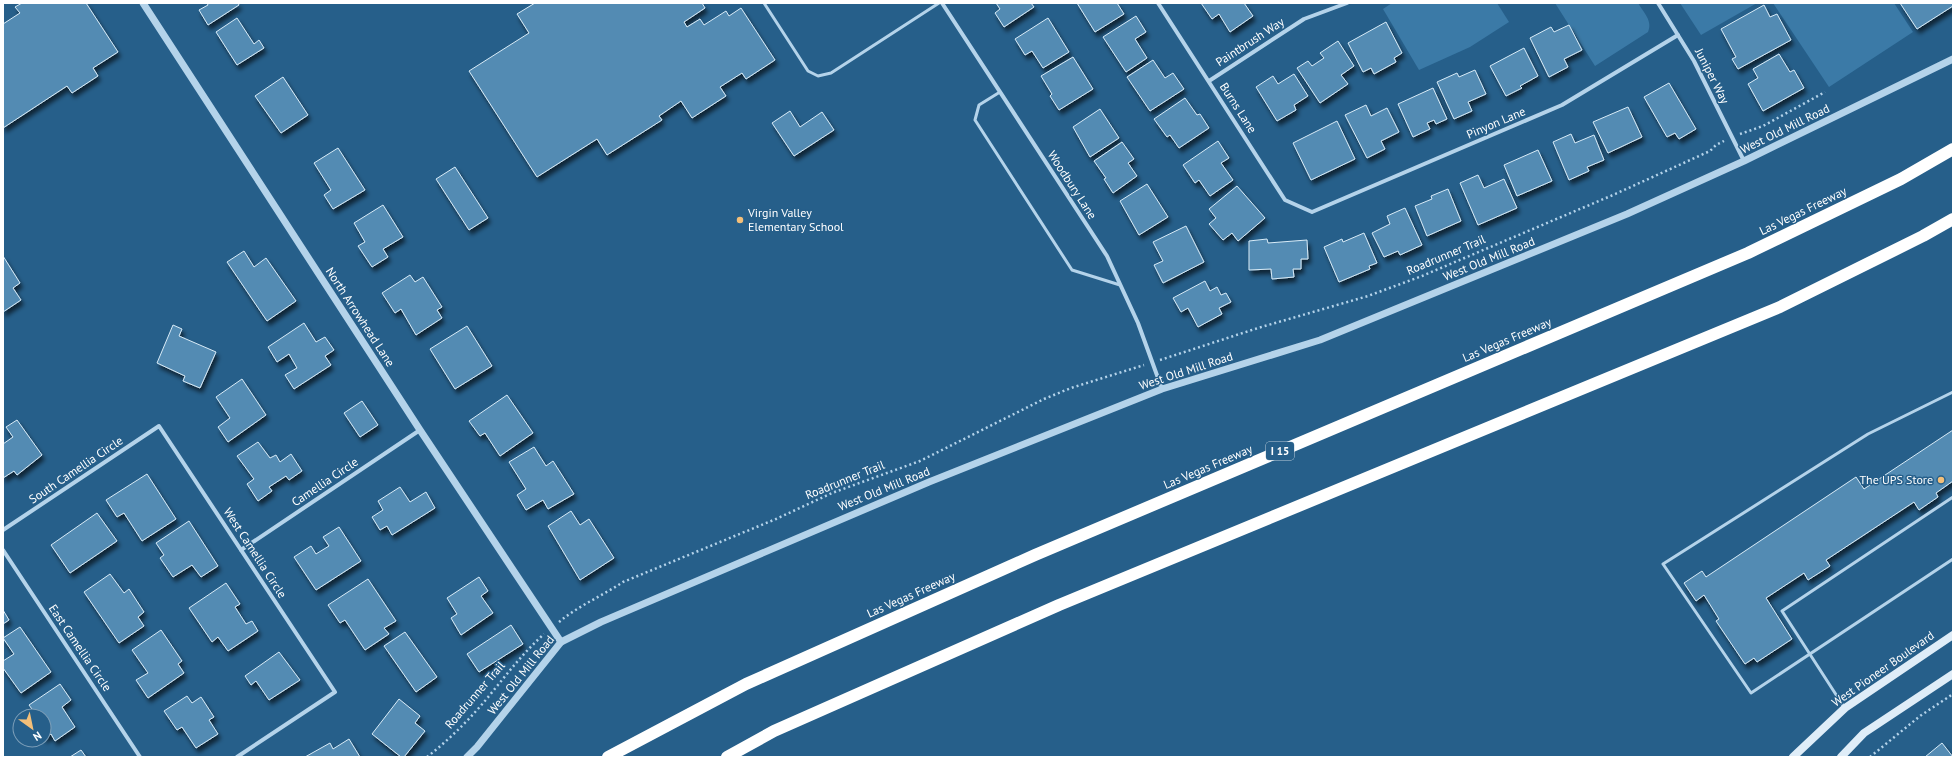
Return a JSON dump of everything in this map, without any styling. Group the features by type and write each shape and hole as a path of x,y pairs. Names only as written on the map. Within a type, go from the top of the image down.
{"highway":[{"name":"Las Vegas Freeway","path":"608,757 746,684 1028,558 1748,253 1901,179 1953,149"},
{"path":"727,757 774,731 1059,605 1780,307 1923,236 1953,219"}],"main road":[{"name":"West Pioneer Boulevard","path":"1793,757 1845,708 1953,635"},
{"path":"1841,757 1864,734 1953,674"}],"street":[{"name":"North Arrowhead Lane","path":"143,3 420,430 561,642"},
{"name":"Woodbury Lane","path":"942,3 1107,256 1138,323 1162,389"},
{"name":"Burns Lane","path":"1158,3 1286,200 1312,212"},
{"name":"Paintbrush Way","path":"1209,81 1304,19 1347,3"},
{"name":"Juniper Way","path":"1658,3 1694,61 1744,161"},
{"name":"Pinyon Lane","path":"1312,212 1562,106 1678,35"},
{"name":"West Old Mill Road","path":"467,757 561,642 601,622 800,535 1162,389 1320,340 1628,214 1744,161 1953,59"},
{"name":"South Camellia Circle","path":"3,530 159,426"},
{"name":"West Camellia Circle","path":"159,426 335,692 237,757"},
{"name":"Camellia Circle","path":"241,550 420,430"},
{"name":"East Camellia Circle","path":"3,550 140,757"}],"lane":[{"path":"764,3 808,71 818,76 831,73 939,3"},
{"path":"1000,92 979,105 975,120 1072,270 1120,285"},
{"path":"1953,392 1868,434 1663,564 1751,693 1953,559"},
{"path":"1845,708 1782,611 1953,497"}],"path":[{"path":"1752,129 1763,126 1825,92"},
{"name":"Roadrunner Trail","path":"1172,356 1265,326 1368,296 1422,276 1613,195 1710,151 1716,145"},
{"name":"Roadrunner Trail","path":"568,614 600,597 623,582 776,519 832,493 920,461 1044,399 1071,388 1132,370"},
{"name":"Roadrunner Trail","path":"427,757 464,724 489,696 508,671 534,643"},
{"path":"1870,757 1920,716 1953,694"}],"shaded area":[{"path":"1392,3 1497,3 1509,22 1470,47 1419,70 1383,9"},
{"path":"1555,3 1638,3 1649,21 1648,32 1595,66"},
{"path":"1680,3 1757,3 1701,35"},
{"path":"1773,3 1894,3 1913,32 1829,87"}],"building":[{"path":"22,3 86,3 118,52 93,68 98,76 72,93 67,86 3,128 3,24 20,13 15,7"},
{"path":"207,3 238,3 239,5 208,25 199,10 208,5"},
{"path":"535,3 702,3 705,8 684,22 687,27 700,19 704,25 726,11 729,16 741,8 775,60 746,79 742,73 720,87 726,96 692,118 681,101 659,116 662,120 607,155 597,139 537,177 469,71 529,33 517,14"},
{"path":"996,3 1031,3 1034,7 1004,27 995,13 1000,9"},
{"path":"1077,3 1117,3 1124,14 1095,32"},
{"path":"1201,3 1244,3 1253,16 1230,32 1219,14 1212,19"},
{"path":"1900,3 1953,3 1953,6 1917,29"},
{"path":"1764,5 1770,17 1777,14 1791,40 1738,69 1732,59 1736,57 1721,29"},
{"path":"1136,16 1146,32 1135,39 1147,58 1126,72 1103,37"},
{"path":"237,18 254,44 259,40 264,48 237,65 216,32"},
{"path":"1048,18 1069,52 1043,68 1032,51 1025,55 1015,39"},
{"path":"1386,22 1402,53 1394,58 1396,62 1374,74 1371,68 1363,72 1348,43"},
{"path":"1569,25 1582,50 1564,59 1568,67 1549,77 1530,38 1551,27 1554,32"},
{"path":"1338,41 1354,66 1341,75 1348,84 1320,103 1297,68 1308,61 1312,66 1324,58 1320,53"},
{"path":"1524,48 1538,76 1520,86 1522,88 1506,96 1490,66"},
{"path":"1779,54 1790,72 1794,70 1804,88 1763,111 1748,84 1758,78 1753,69"},
{"path":"1073,57 1093,89 1059,110 1050,96 1052,94 1041,76"},
{"path":"1153,60 1165,78 1173,73 1184,89 1150,111 1127,77"},
{"path":"1475,70 1486,94 1468,102 1472,111 1454,119 1437,82 1457,73 1459,77"},
{"path":"1294,74 1308,96 1294,105 1296,110 1277,121 1256,87 1273,76 1278,84"},
{"path":"283,77 308,115 281,133 255,96"},
{"path":"1669,83 1696,129 1679,139 1675,133 1667,137 1644,97"},
{"path":"1433,88 1447,119 1436,124 1434,120 1427,123 1430,129 1413,137 1398,104"},
{"path":"1185,98 1197,115 1200,114 1209,128 1179,148 1170,135 1167,137 1154,119"},
{"path":"1366,105 1371,116 1387,108 1399,132 1381,141 1385,149 1367,158 1345,115"},
{"path":"1628,107 1642,137 1608,153 1593,122"},
{"path":"1100,109 1119,138 1090,157 1073,127"},
{"path":"790,111 800,127 822,112 834,130 794,156 772,123"},
{"path":"1337,121 1355,159 1311,180 1293,143"},
{"path":"1571,134 1575,143 1594,135 1604,160 1587,167 1589,171 1569,180 1553,142"},
{"path":"1218,141 1229,158 1221,163 1233,180 1210,196 1199,180 1195,183 1183,165"},
{"path":"1122,142 1134,159 1128,163 1137,176 1113,193 1104,179 1106,178 1094,161"},
{"path":"338,148 365,190 333,209 324,195 331,190 314,163"},
{"path":"1538,150 1552,181 1517,196 1504,165"},
{"path":"455,167 488,218 469,230 436,179"},
{"path":"1478,175 1484,188 1504,179 1517,208 1478,225 1460,183"},
{"path":"1147,184 1168,217 1139,235 1120,201"},
{"path":"1237,186 1265,218 1238,241 1232,233 1223,240 1209,224 1216,218 1209,209"},
{"path":"1448,189 1461,221 1427,236 1415,206 1432,199 1431,196"},
{"path":"383,205 403,237 383,249 388,257 372,267 358,246 365,242 354,223"},
{"path":"1405,208 1422,245 1400,255 1398,251 1384,257 1372,233 1390,224 1387,216"},
{"path":"1186,226 1204,262 1163,283 1154,265 1163,261 1153,242"},
{"path":"1364,233 1377,263 1369,266 1370,269 1339,282 1324,247 1342,239 1343,242"},
{"path":"1267,239 1268,243 1307,240 1308,259 1301,259 1301,269 1293,269 1294,277 1272,279 1271,269 1249,270 1249,241"},
{"path":"244,251 254,267 266,258 296,301 267,321 227,262"},
{"path":"3,256 20,283 13,288 21,300 3,312"},
{"path":"410,275 415,282 423,277 442,307 437,310 442,318 416,335 401,309 395,313 382,293"},
{"path":"1205,281 1210,291 1217,287 1221,295 1226,293 1231,302 1219,308 1222,314 1198,327 1188,308 1181,312 1173,298"},
{"path":"304,323 316,342 325,337 334,350 325,356 331,365 294,389 285,375 297,368 289,354 277,362 268,347"},
{"path":"173,325 182,329 179,336 216,352 200,388 183,381 185,376 157,363"},
{"path":"467,326 492,366 455,389 430,349"},
{"path":"242,379 266,415 228,442 218,427 230,418 216,397"},
{"path":"507,395 533,433 500,456 485,433 480,436 469,421"},
{"path":"362,401 378,425 360,437 344,413"},
{"path":"17,420 42,455 17,475 14,471 3,478 3,444 13,437 6,427"},
{"path":"1953,430 1953,481 1936,493 1938,497 1919,510 1914,502 1826,560 1830,566 1808,580 1804,573 1766,598 1792,639 1757,662 1754,658 1745,664 1716,621 1719,619 1704,595 1696,601 1684,583 1702,571 1706,577 1856,477 1864,489"},
{"path":"258,442 270,458 276,455 280,462 291,454 302,471 289,480 286,476 269,487 272,491 258,501 247,484 254,479 237,456"},
{"path":"534,447 546,466 553,461 574,494 548,509 543,500 526,510 517,495 526,489 509,462"},
{"path":"147,474 176,519 142,541 124,513 117,517 106,500"},
{"path":"400,487 410,502 426,492 435,508 392,535 387,526 380,530 372,517 383,510 378,501"},
{"path":"571,511 580,525 589,519 614,558 580,580 548,526"},
{"path":"97,513 117,541 70,573 51,545"},
{"path":"189,521 218,566 201,577 192,565 173,577 160,558 164,555 156,543"},
{"path":"339,527 361,561 316,590 294,557 311,546 316,554 329,546 323,537"},
{"path":"110,574 124,593 129,589 144,612 138,617 144,626 119,643 84,592"},
{"path":"479,577 488,591 481,596 493,613 461,635 451,618 457,614 447,598"},
{"path":"368,579 396,621 384,628 389,634 365,650 345,620 340,623 328,605"},
{"path":"226,583 240,604 235,607 246,624 252,621 258,631 228,651 218,637 212,642 189,608"},
{"path":"3,610 9,620 3,624"},
{"path":"511,625 523,644 479,672 467,654"},
{"path":"20,627 51,672 21,693 3,668 3,661 14,654 3,638"},
{"path":"161,630 182,661 178,664 184,673 148,698 136,680 148,673 132,650"},
{"path":"405,632 437,677 416,692 384,646"},
{"path":"279,652 300,680 269,700 256,681 251,685 245,676"},
{"path":"60,684 71,700 62,707 75,727 55,741 52,736 52,708 31,708 29,705"},
{"path":"187,696 192,703 201,697 214,717 209,720 218,734 196,748 182,727 177,730 164,711"},
{"path":"399,699 420,716 415,723 425,731 404,757 401,757 372,734"},
{"path":"349,739 360,757 305,757 330,743 333,749"},
{"path":"1942,743 1953,757 1925,757"},
{"path":"81,750 86,757 70,757"}],"place":[{"name":"Virgin Valley Elementary School","path":"740,220"},
{"name":"The UPS Store","path":"1941,480"}]}
